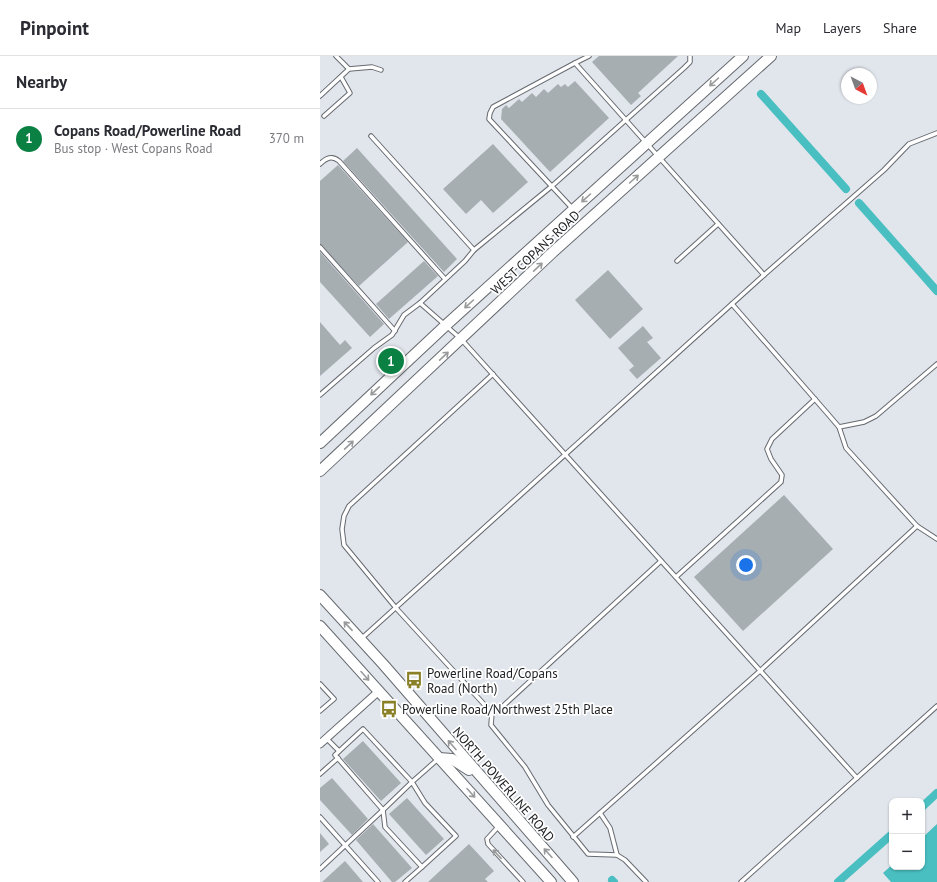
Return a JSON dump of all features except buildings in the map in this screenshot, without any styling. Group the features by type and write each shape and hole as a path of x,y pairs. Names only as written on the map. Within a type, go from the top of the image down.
{"main road":[{"name":"WEST COPANS ROAD","path":"321,439 743,56"},
{"name":"WEST COPANS ROAD","path":"320,471 658,157 771,56"},
{"name":"NORTH POWERLINE ROAD","path":"320,595 573,882"},
{"path":"320,627 500,826 546,880"},
{"path":"439,758 452,760 480,778"}],"street":[{"path":"320,744 378,691"}],"lane":[{"path":"336,56 349,69"},
{"path":"574,209 489,119 493,106 589,56"},
{"path":"320,395 374,348 386,341 395,331 404,315 420,303 474,250 552,186 684,68 690,62 690,56"},
{"path":"575,63 764,275"},
{"path":"320,96 349,69 372,67 381,70"},
{"path":"324,116 350,93 341,77"},
{"path":"360,639 764,275 884,170 909,144 937,133"},
{"path":"371,136 474,250"},
{"path":"320,164 329,157 333,157 339,161 445,279"},
{"path":"677,262 718,224"},
{"path":"320,247 395,331"},
{"path":"420,303 461,339 857,778"},
{"path":"732,304 839,427 846,448 916,526 937,539"},
{"path":"839,427 864,422 876,416 937,364"},
{"path":"493,374 349,506 344,516 342,529 344,545 396,608 492,713 491,725 525,767 548,805 588,854 617,855 625,860 646,882"},
{"path":"676,577 781,482 782,475 771,459 767,449 772,439 815,399"},
{"path":"573,837 761,670 916,526"},
{"path":"492,713 502,707 661,561"},
{"path":"320,684 334,699 320,711"},
{"path":"741,882 937,706"},
{"path":"405,882 422,867 456,836 426,803 412,782 363,729 335,755 383,810 384,827 422,867"},
{"path":"326,738 339,751"},
{"path":"320,774 338,758"},
{"path":"320,869 439,758"},
{"path":"600,813 610,828 617,855"},
{"path":"320,817 378,882"},
{"path":"500,826 486,839 488,844 523,882"}],"water":[{"path":"937,824 937,882 891,882 883,873 889,868 889,870 925,870 925,835"}],"waterway":[{"path":"761,94 846,189"},
{"path":"859,203 937,291"},
{"path":"925,804 937,793"},
{"path":"838,882 889,837"}],"place":[{"name":"Copans Road/Powerline Road","path":"391,361"},
{"name":"Powerline Road/Copans Road (North)","path":"414,680"},
{"name":"Powerline Road/Northwest 25th Place","path":"389,709"}]}
